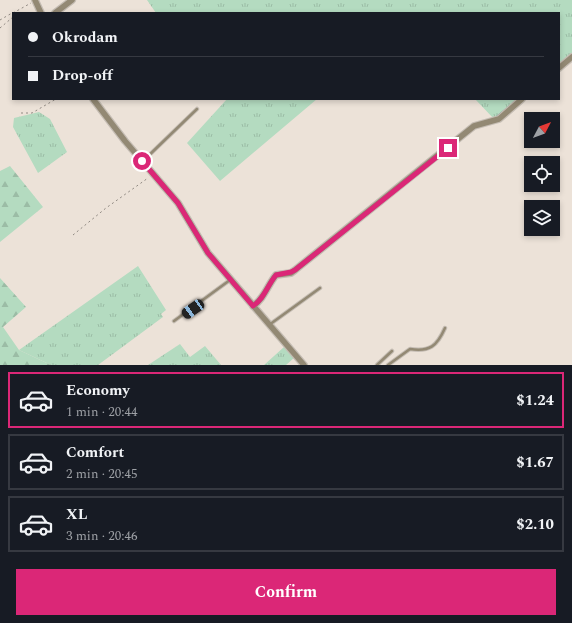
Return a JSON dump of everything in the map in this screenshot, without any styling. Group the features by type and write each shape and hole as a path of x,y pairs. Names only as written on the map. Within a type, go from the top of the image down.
{"street":[{"path":"56,12 72,0"},
{"path":"35,1 40,12"},
{"path":"560,67 572,57"},
{"path":"94,100 125,141 178,203 208,253 304,365"},
{"path":"253,306 260,302 266,288 276,275 295,270 474,126 499,118 521,100"}],"lane":[{"path":"142,161 197,109"},
{"path":"174,321 230,280"},
{"path":"269,325 320,288"},
{"path":"388,365 410,349 422,351 433,346 440,339 445,328"},
{"path":"377,365 392,351"}],"path":[{"path":"16,12 35,1"},
{"path":"0,20 12,14"},
{"path":"0,28 12,18"},
{"path":"21,113 32,113 54,100"},
{"path":"74,236 106,208 153,174"}],"green space":[{"path":"147,0 572,0 572,54 560,64 560,12 155,12"},
{"path":"226,100 316,100 220,181 187,143"},
{"path":"476,100 517,100 494,119"},
{"path":"39,112 50,119 67,152 38,173 13,127 14,118"},
{"path":"10,166 43,207 0,242 0,171"},
{"path":"138,266 166,310 161,314 163,317 98,365 51,365 19,350"},
{"path":"0,278 26,307 3,327 19,350 51,365 0,365"},
{"path":"180,344 190,357 205,346 221,365 148,365"},
{"path":"284,347 294,358 286,365 264,365"}],"waterway":[{"path":"495,118 517,100"}],"route":[{"path":"142,161 178,203 208,253 253,306 260,302 265,294 266,288 276,275 295,270 448,148"}]}
